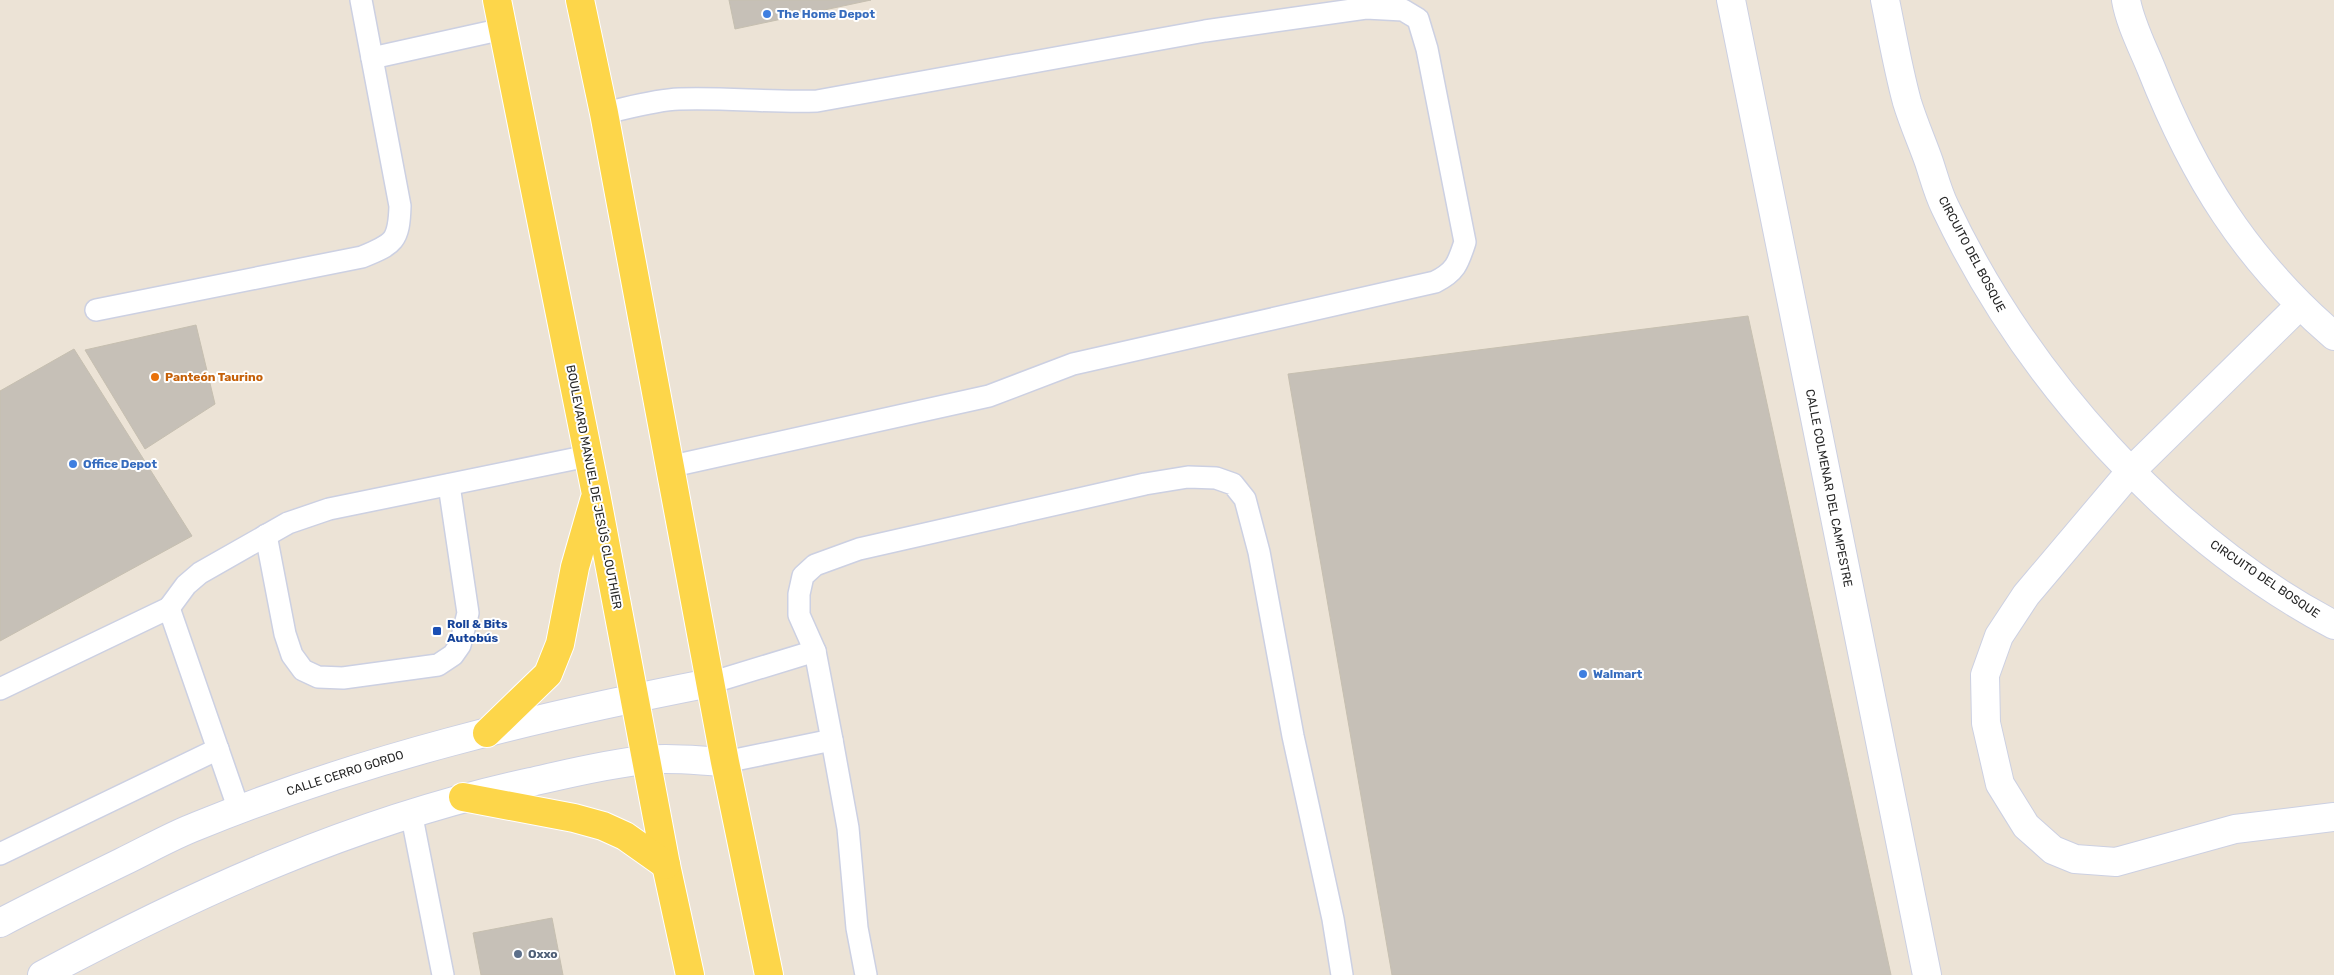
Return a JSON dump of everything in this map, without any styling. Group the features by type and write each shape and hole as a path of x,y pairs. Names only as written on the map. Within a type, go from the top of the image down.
{"main road":[{"name":"BOULEVARD MANUEL DE JESÚS CLOUTHIER","path":"496,0 596,494 666,866 690,975"},
{"path":"580,0 604,113 668,467 768,975"},
{"path":"487,732 548,674 560,644 575,566 596,494"},
{"path":"462,797 574,818 603,826 625,836 666,866"}],"street":[{"name":"CALLE COLMENAR DEL CAMPESTRE","path":"1731,0 1927,975"},
{"name":"CIRCUITO DEL BOSQUE","path":"1885,0 1907,102 1944,206 2005,317 2064,396 2130,472 2218,550 2303,609 2334,625"},
{"path":"2126,0 2162,94 2201,178 2242,240 2299,306 2334,336"},
{"path":"2299,306 2130,472 2026,595 1999,636 1985,675 1986,723 2000,784 2026,826 2053,850 2075,859 2116,862 2235,829 2334,817"},
{"name":"CALLE CERRO GORDO","path":"0,922 194,826 316,781 400,755 487,732 634,698 710,683"},
{"path":"42,975 158,914 249,873 411,812 462,797 646,760 725,762"}],"lane":[{"path":"96,310 362,257 387,247 396,236 400,206 361,0"},
{"path":"604,113 676,99 727,98 779,103 817,101 1205,31 1366,8 1404,10 1418,19 1427,49 1465,242 1459,260 1449,275 1434,282 1074,364 989,396 668,467"},
{"path":"372,58 503,30"},
{"path":"0,689 169,608 186,585 200,573 288,523 329,509 588,456"},
{"path":"866,975 857,928 848,828 832,740 814,651 799,615 799,594 803,576 815,565 835,556 1145,484 1188,477 1216,478 1233,484 1245,499 1259,552 1294,736 1333,919 1342,975"},
{"path":"266,535 285,634 292,655 303,670 318,677 343,678 438,665 453,655 460,645 468,614 449,485"},
{"path":"169,608 238,810"},
{"path":"710,683 814,651"},
{"path":"725,762 832,740"},
{"path":"0,854 218,749"},
{"path":"411,812 443,975"}],"building":[{"name":"The Home Depot","path":"729,0 871,0 735,29"},
{"name":"Walmart","path":"1748,316 1891,975 1392,975 1288,374"},
{"name":"Panteón Taurino","path":"196,325 215,404 145,449 85,350"},
{"name":"Office Depot","path":"74,349 192,536 0,641 0,391"},
{"name":"Oxxo","path":"552,918 563,975 481,975 473,933"}],"place":[{"name":"The Home Depot","path":"767,14"},
{"name":"Panteón Taurino","path":"155,377"},
{"name":"Office Depot","path":"73,464"},
{"name":"Roll & Bits Autobús","path":"437,631"},
{"name":"Walmart","path":"1583,674"},
{"name":"Oxxo","path":"518,954"}]}
